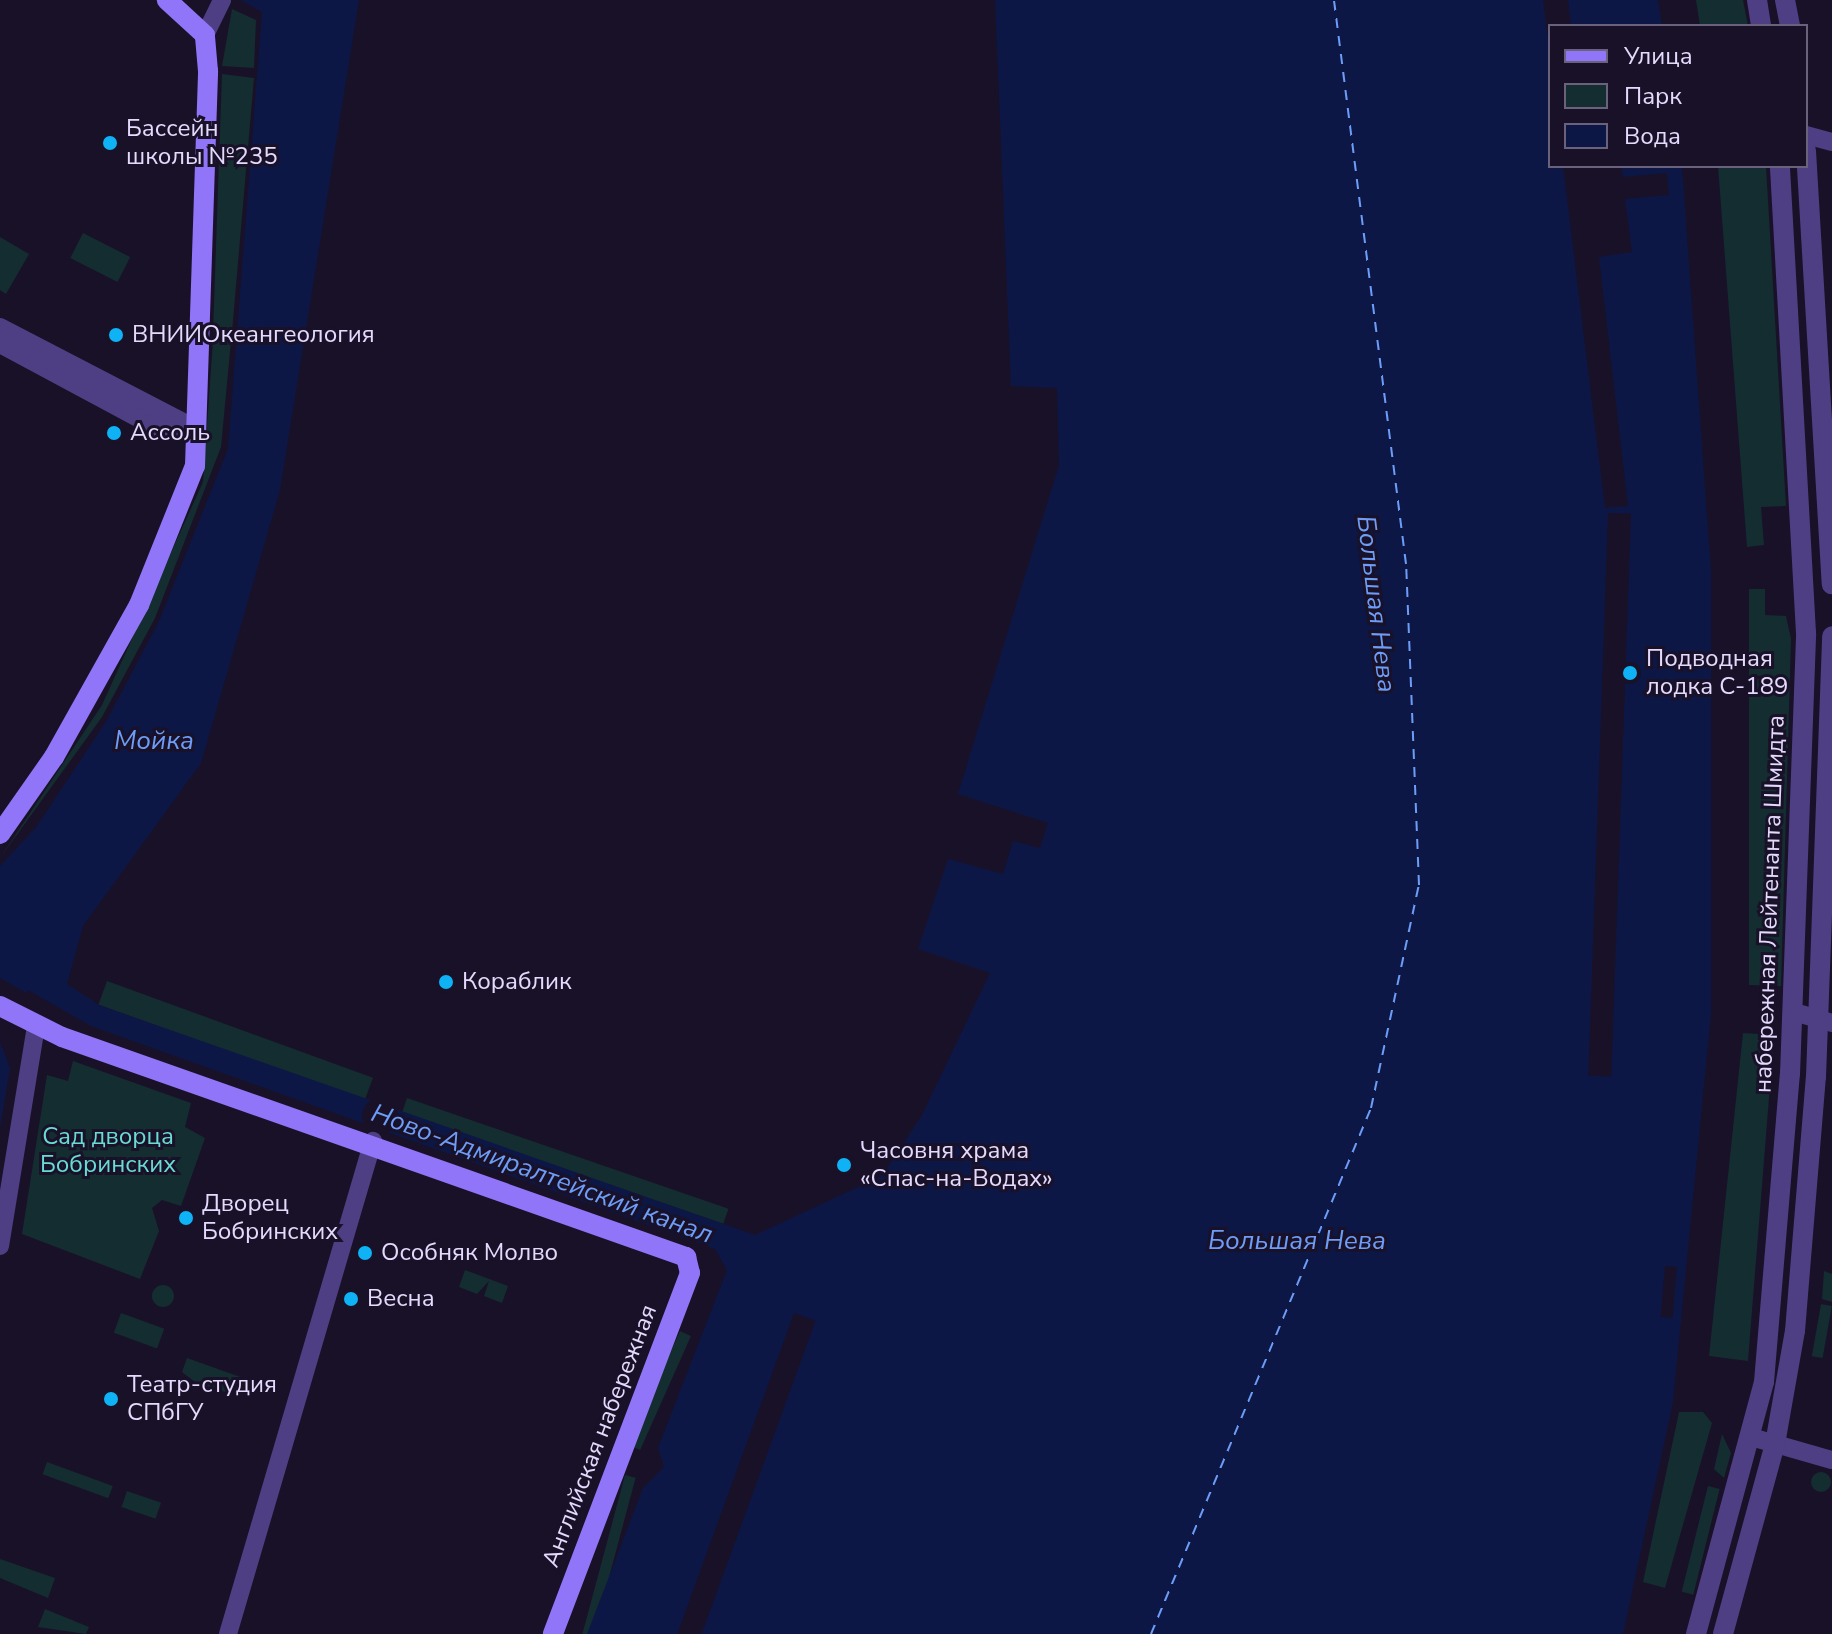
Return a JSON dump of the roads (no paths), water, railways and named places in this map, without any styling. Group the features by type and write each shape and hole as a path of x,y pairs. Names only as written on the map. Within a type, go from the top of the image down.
{"main road":[{"path":"0,834 61,745 139,605 193,478 197,429 205,35 167,0"},
{"path":"8,1011 36,1026 373,1141"},
{"name":"Английская набережная","path":"373,1141 686,1257 690,1273 553,1634"}],"street":[{"path":"205,35 222,0"},
{"path":"1757,0 1761,24"},
{"path":"1785,0 1790,24"},
{"path":"1808,136 1832,142"},
{"name":"набережная Лейтенанта Шмидта","path":"1696,1634 1751,1437 1771,1328 1794,1012 1805,577 1780,168"},
{"path":"1805,577 1832,584 1807,168"},
{"path":"0,327 197,429"},
{"path":"0,344 162,431 197,429"},
{"path":"1723,1634 1775,1444 1795,1331 1825,1021 1832,636"},
{"path":"1794,1012 1825,1021"},
{"path":"0,1246 36,1026"},
{"path":"228,1634 373,1141"},
{"path":"1751,1437 1832,1460"}],"water":[{"name":"Большая Нева","path":"241,0 359,0 280,490 201,763 83,926 67,984 99,1005 755,1235 882,1176 922,1115 990,973 918,949 948,859 1003,874 1013,841 1040,848 1048,823 958,794 1059,465 1057,388 1011,386 995,0 1658,0 1662,24 1548,24 1548,168 1682,168 1711,572 1711,1014 1673,1402 1623,1634 587,1634 643,1488 664,1467 658,1448 727,1270 715,1249 91,1026 28,990 0,1038 0,866 37,826 107,720 159,621 228,449 262,12"},
{"path":"0,1042 10,1068 0,1128"}],"place":[{"name":"Бассейн школы №235","path":"110,143"},
{"name":"ВНИИОкеангеология","path":"116,335"},
{"name":"Ассоль","path":"114,433"},
{"name":"Подводная лодка С-189","path":"1630,673"},
{"name":"Кораблик","path":"446,982"},
{"name":"Часовня храма «Спас-на-Водах»","path":"844,1165"},
{"name":"Дворец Бобринских","path":"186,1218"},
{"name":"Особняк Молво","path":"365,1253"},
{"name":"Весна","path":"351,1299"},
{"name":"Театр-студия СПбГУ","path":"111,1399"}],"water label":[{"name":"Мойка","path":"154,741"},
{"name":"Ново-Адмиралтейский канал","path":"542,1174"}],"park label":[{"name":"Сад дворца Бобринских","path":"108,1151"}]}
